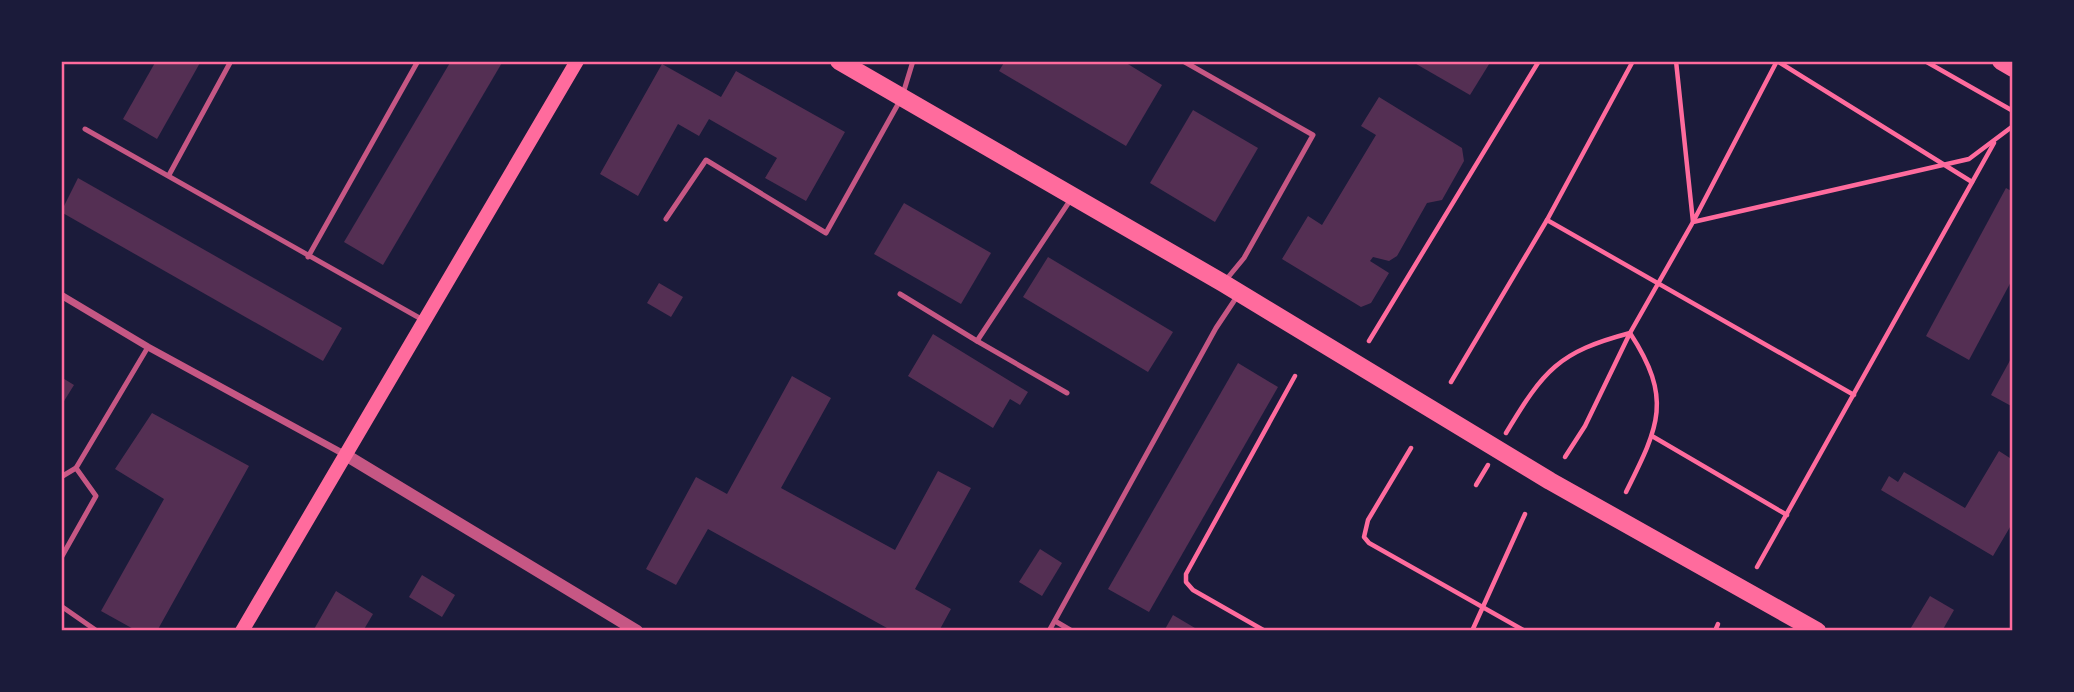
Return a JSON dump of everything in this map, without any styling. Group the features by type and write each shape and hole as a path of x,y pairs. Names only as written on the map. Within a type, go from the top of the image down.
{"main road":[{"path":"242,631 577,61"},
{"path":"839,61 1223,283 1496,449 1817,631"},
{"path":"2001,61 2013,68"}],"street":[{"path":"61,295 148,347 344,454 637,631"}],"lane":[{"path":"169,175 232,61"},
{"path":"308,257 418,61"},
{"path":"666,219 706,160 827,233 902,97 914,61"},
{"path":"1184,61 1313,135 1244,258 1223,283"},
{"path":"85,128 308,257 424,320"},
{"path":"977,341 1072,196"},
{"path":"1049,631 1216,328 1239,293"},
{"path":"900,294 1067,393"},
{"path":"61,477 76,468 148,347"},
{"path":"61,558 96,496 76,468"},
{"path":"61,606 97,631"},
{"path":"1055,621 1072,631"}],"path":[{"path":"1369,341 1539,61"},
{"path":"1451,382 1547,219 1633,61"},
{"path":"1676,61 1693,222"},
{"path":"1565,457 1585,426 1630,333 1693,222 1777,61 1972,182"},
{"path":"1925,61 2013,111"},
{"path":"1693,222 1969,159 2013,126"},
{"path":"1757,568 1995,141"},
{"path":"1547,219 1854,395"},
{"path":"1626,492 1652,436 1657,388 1650,364 1630,333"},
{"path":"1476,485 1531,391 1550,368 1575,352 1630,333"},
{"path":"1265,631 1193,590 1186,582 1186,574 1295,376"},
{"path":"1652,436 1787,515"},
{"path":"1411,448 1368,520 1364,537 1369,543 1525,631"},
{"path":"1472,631 1485,608 1525,514"},
{"path":"1715,631 1718,624"}],"building":[{"path":"156,61 201,61 157,139 123,119"},
{"path":"451,61 503,61 383,265 344,242"},
{"path":"1005,61 1123,61 1162,85 1126,146 999,71"},
{"path":"1411,61 1491,61 1470,95"},
{"path":"662,64 721,97 736,71 845,132 806,201 765,178 777,158 709,119 699,136 678,124 638,196 600,174"},
{"path":"1379,97 1462,148 1464,161 1442,200 1427,203 1397,256 1389,261 1373,257 1370,261 1389,273 1371,303 1361,307 1282,259 1308,216 1322,225 1376,135 1361,126"},
{"path":"1193,110 1258,148 1215,222 1150,183"},
{"path":"78,178 342,328 323,361 61,212"},
{"path":"2006,188 2013,192 2013,278 1969,360 1926,336"},
{"path":"904,203 991,253 961,304 874,254"},
{"path":"1048,257 1173,332 1148,372 1023,297"},
{"path":"659,283 683,297 671,317 647,303"},
{"path":"933,334 1028,392 1020,405 1010,399 993,428 908,376"},
{"path":"2013,355 2013,407 1991,395"},
{"path":"1238,363 1278,387 1149,612 1108,589"},
{"path":"792,376 831,398 781,488 895,550 938,471 971,488 915,589 951,609 939,631 885,631 887,628 708,529 676,585 646,569 696,477 727,494"},
{"path":"61,377 74,385 61,406"},
{"path":"152,413 249,466 157,631 137,631 101,611 164,499 115,469"},
{"path":"1999,451 2013,460 2013,522 1993,556 1881,490 1889,476 1898,482 1904,472 1965,508"},
{"path":"1040,549 1062,563 1042,596 1019,582"},
{"path":"422,575 455,595 442,617 409,597"},
{"path":"336,591 373,614 363,631 313,631"},
{"path":"1930,596 1954,610 1942,631 1909,631"},
{"path":"1173,615 1200,631 1164,631"}]}
